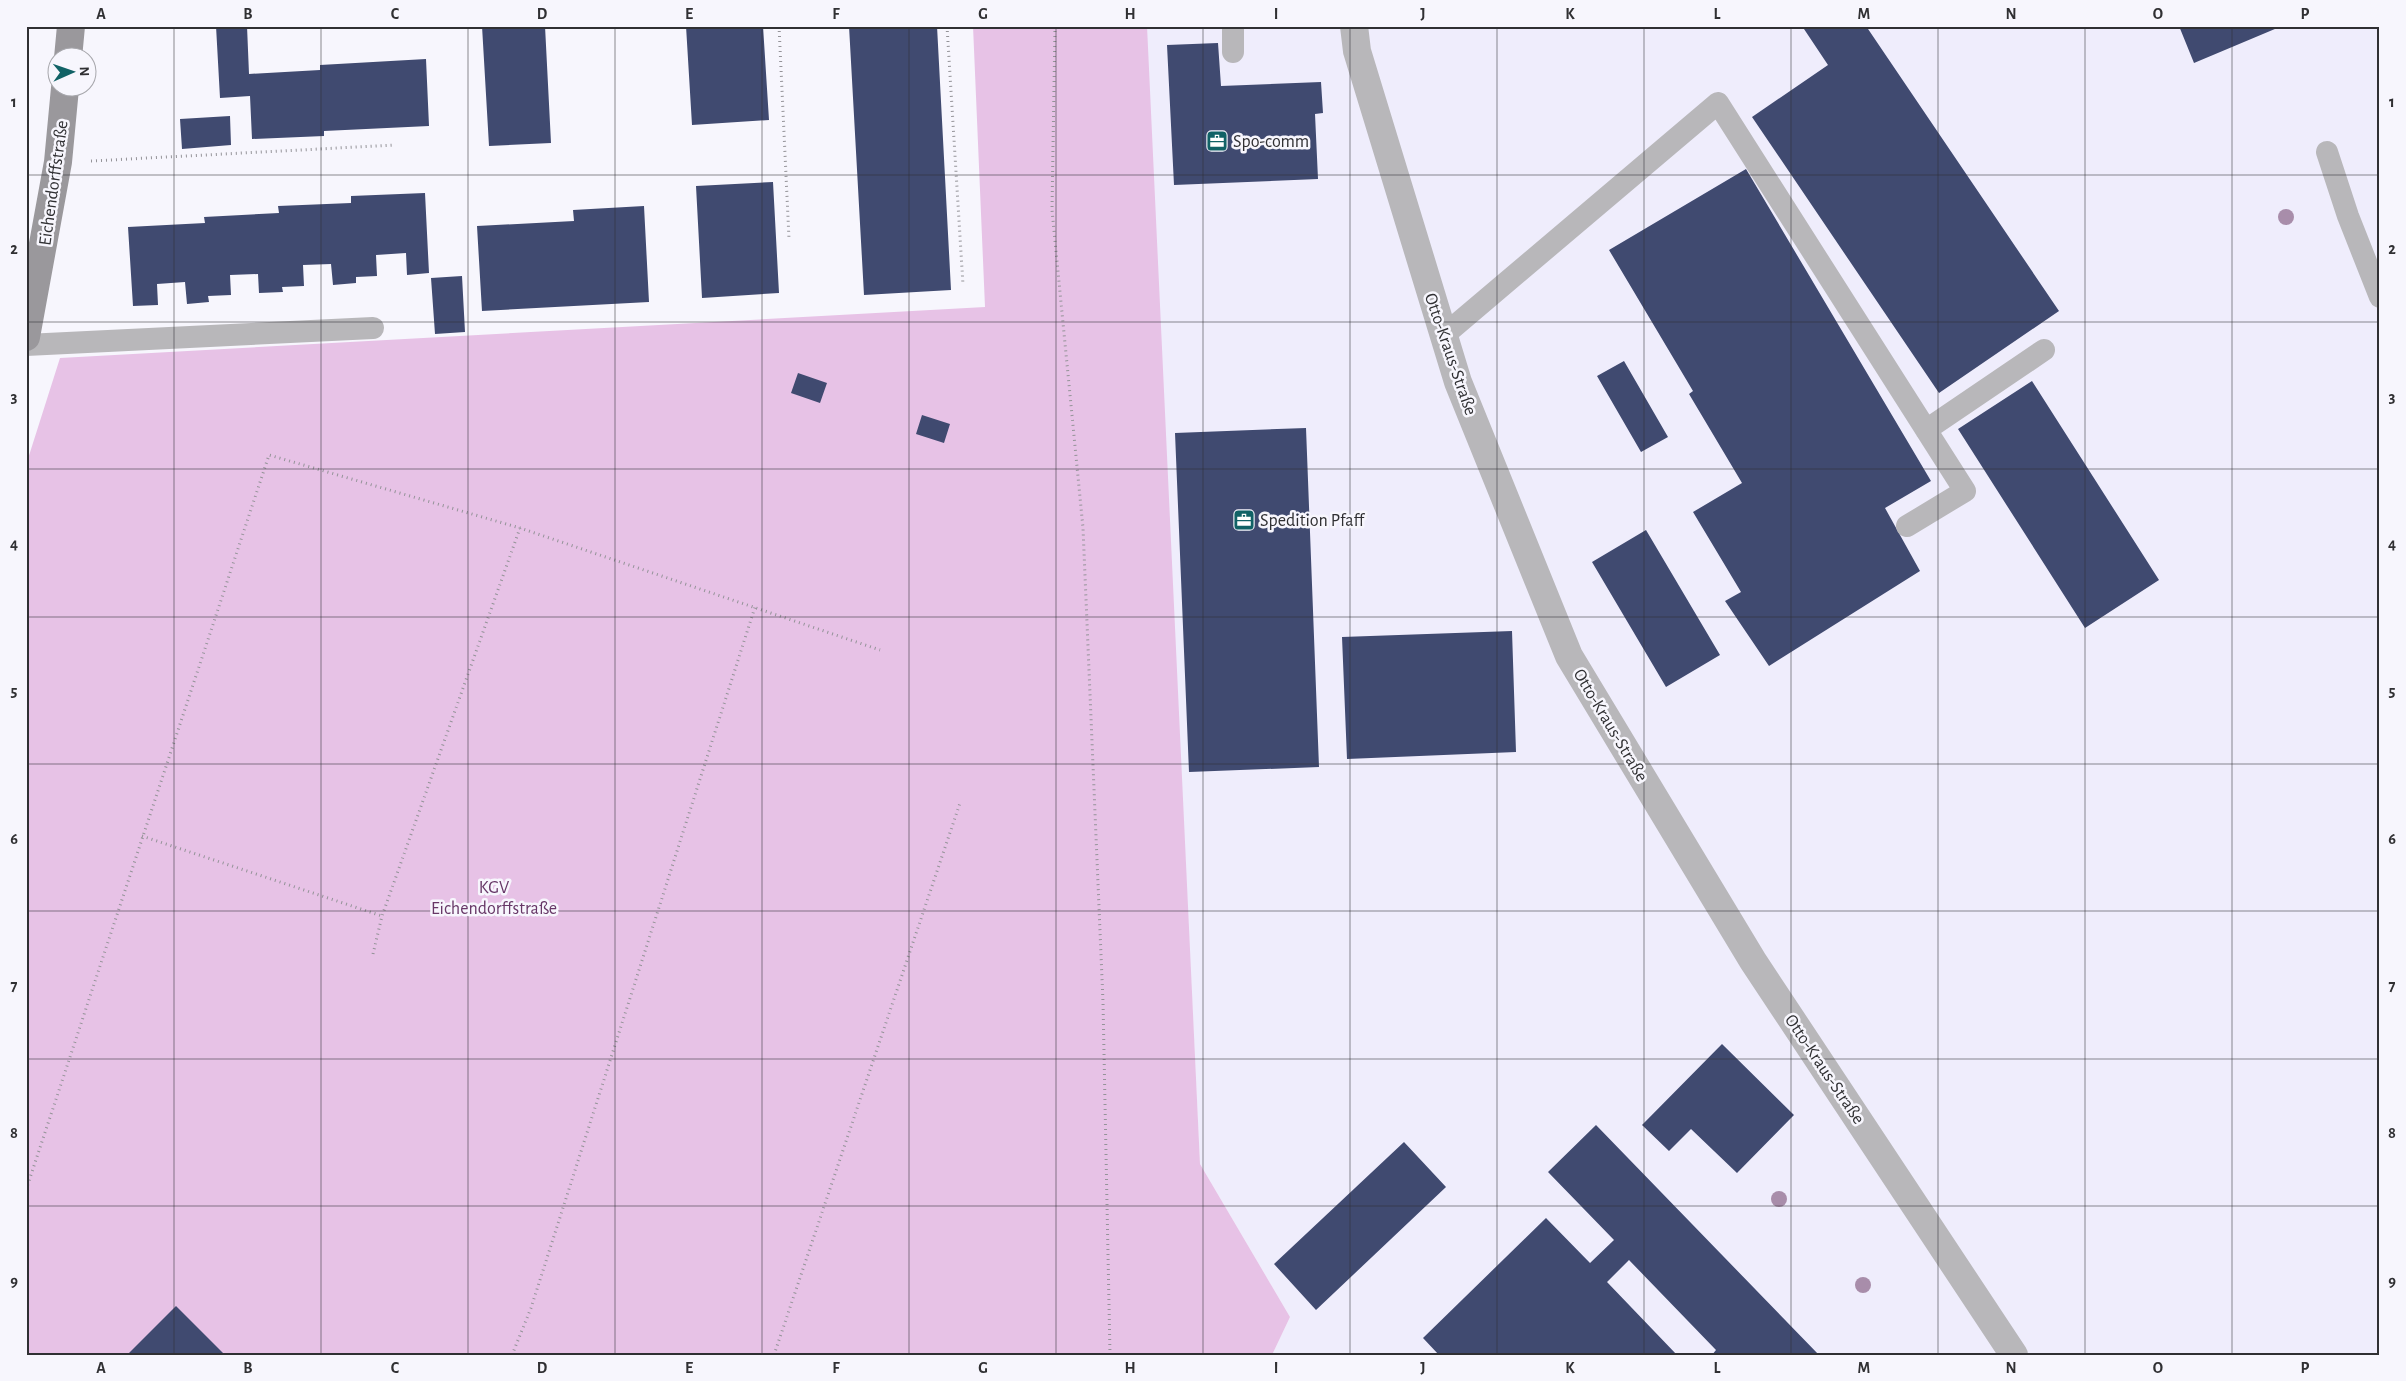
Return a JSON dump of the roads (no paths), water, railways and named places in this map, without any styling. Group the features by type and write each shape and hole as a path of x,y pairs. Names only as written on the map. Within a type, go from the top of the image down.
{"street":[{"path":"69,48 71,26"},
{"name":"Otto-Kraus-Straße","path":"1354,26 1357,51 1458,382 1569,656 1753,961 2014,1355"},
{"name":"Eichendorffstraße","path":"26,337 58,162 64,98"}],"lane":[{"path":"1232,52 1233,26"},
{"path":"1444,336 1718,103 1965,491 1907,526"},
{"path":"2327,152 2348,216 2380,297"},
{"path":"26,344 373,328"},
{"path":"1926,430 2044,350"}],"place":[{"name":"Spo-comm","path":"1217,141"},
{"name":"Spedition Pfaff","path":"1244,520"}],"park label":[{"name":"KGV Eichendorffstraße","path":"494,898"}]}
